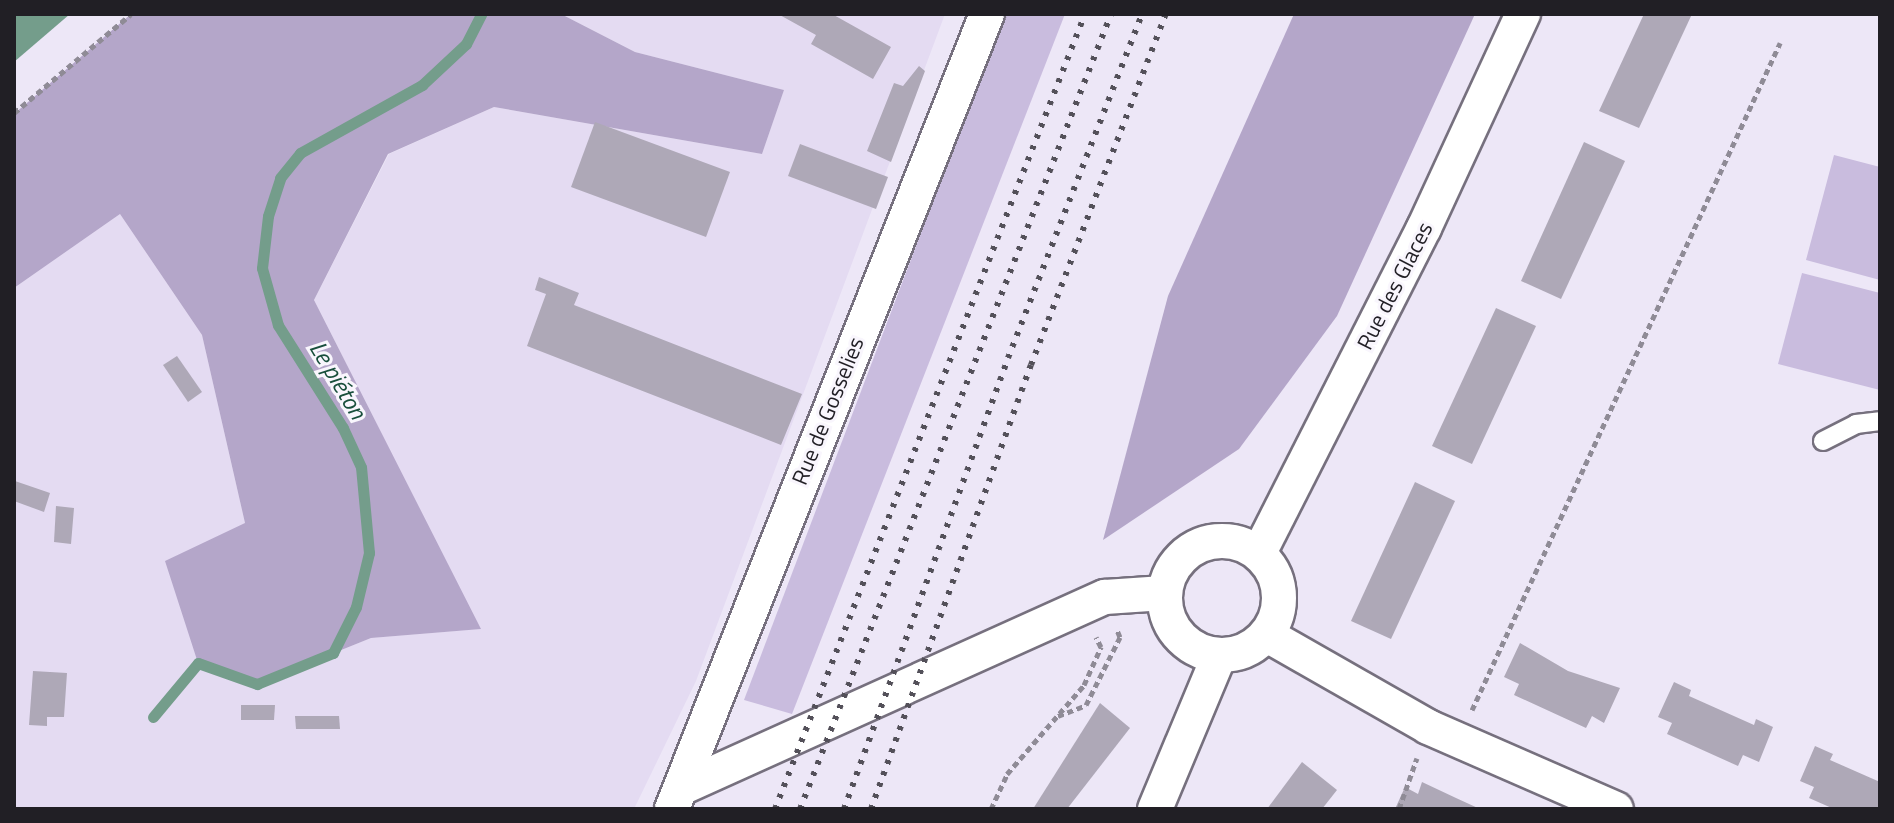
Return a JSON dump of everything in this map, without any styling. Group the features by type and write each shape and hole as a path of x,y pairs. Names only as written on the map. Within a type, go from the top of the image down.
{"street":[{"name":"Rue de Gosselies","path":"676,799 987,14"},
{"name":"Rue des Glaces","path":"1259,553 1424,228 1523,14"},
{"path":"1233,541 1259,553 1274,574 1279,609 1267,635 1244,652 1219,656 1189,646 1169,622 1164,593 1176,563 1199,546 1233,541"},
{"path":"676,799 1105,597 1164,593"},
{"path":"1267,635 1443,734 1616,809"},
{"path":"1155,809 1219,656"}],"lane":[{"path":"1823,441 1856,424 1880,421"}],"path":[{"path":"14,113 131,14"},
{"path":"1399,809 1443,734 1780,43"},
{"path":"1057,716 1086,705 1120,637 1105,597"},
{"path":"991,809 1007,774 1084,685 1101,647 1086,632"}],"shaded area":[{"path":"14,14 70,14 14,62"},
{"path":"131,14 561,14 635,52 784,90 762,154 494,107 388,154 314,300 481,629 371,638 257,684 198,663 165,561 245,523 202,335 120,214 14,288 14,114"},
{"path":"561,14 945,14 696,681 634,809 14,809 14,288 120,214 202,335 245,523 257,684 371,638 480,629 314,300 389,154 494,107 762,154 784,90 635,52"},
{"path":"1004,14 1065,14 792,714 744,700"},
{"path":"1294,14 1475,14 1337,316 1239,449 1103,540 1168,296"},
{"path":"1834,155 1880,167 1880,280 1806,260"},
{"path":"1802,273 1880,293 1880,390 1778,364"}],"building":[{"path":"778,14 832,14 891,47 873,79 811,44 816,35"},
{"path":"1644,14 1692,14 1639,128 1599,111"},
{"path":"919,66 925,71 891,162 867,151 894,83 903,86"},
{"path":"595,122 730,172 706,237 571,187"},
{"path":"1584,142 1625,161 1561,299 1521,281"},
{"path":"800,144 888,177 876,209 788,176"},
{"path":"539,277 579,293 574,305 802,394 781,445 527,346 546,294 535,290"},
{"path":"1496,308 1536,326 1472,464 1432,446"},
{"path":"177,356 202,392 188,402 163,365"},
{"path":"15,481 50,493 44,512 14,501"},
{"path":"1415,482 1455,501 1391,639 1351,621"},
{"path":"56,506 74,508 71,544 54,542"},
{"path":"1520,643 1568,671 1620,688 1604,723 1592,716 1586,728 1514,695 1519,684 1504,677"},
{"path":"33,671 67,673 64,717 47,717 47,726 29,725"},
{"path":"1674,682 1691,690 1689,696 1754,725 1756,719 1773,727 1759,762 1743,755 1738,766 1667,734 1672,723 1658,717"},
{"path":"1100,703 1130,728 1067,809 1033,809"},
{"path":"241,705 275,705 274,720 241,720"},
{"path":"295,716 339,716 340,729 296,729"},
{"path":"1815,746 1833,754 1830,760 1880,782 1880,809 1834,809 1809,798 1814,787 1800,781"},
{"path":"1302,762 1337,790 1322,809 1267,809"},
{"path":"1422,782 1480,809 1395,809 1405,787 1418,794"}],"waterway":[{"name":"Le piéton","path":"153,717 198,663 257,684 333,653 356,607 369,553 361,467 343,428 278,325 262,268 268,216 280,178 300,153 422,85 466,44 481,14"}],"railway":[{"path":"775,809 1085,14"},
{"path":"800,809 1111,14"},
{"path":"844,809 1008,358 1142,14"},
{"path":"871,809 1031,365 1166,14"}]}
